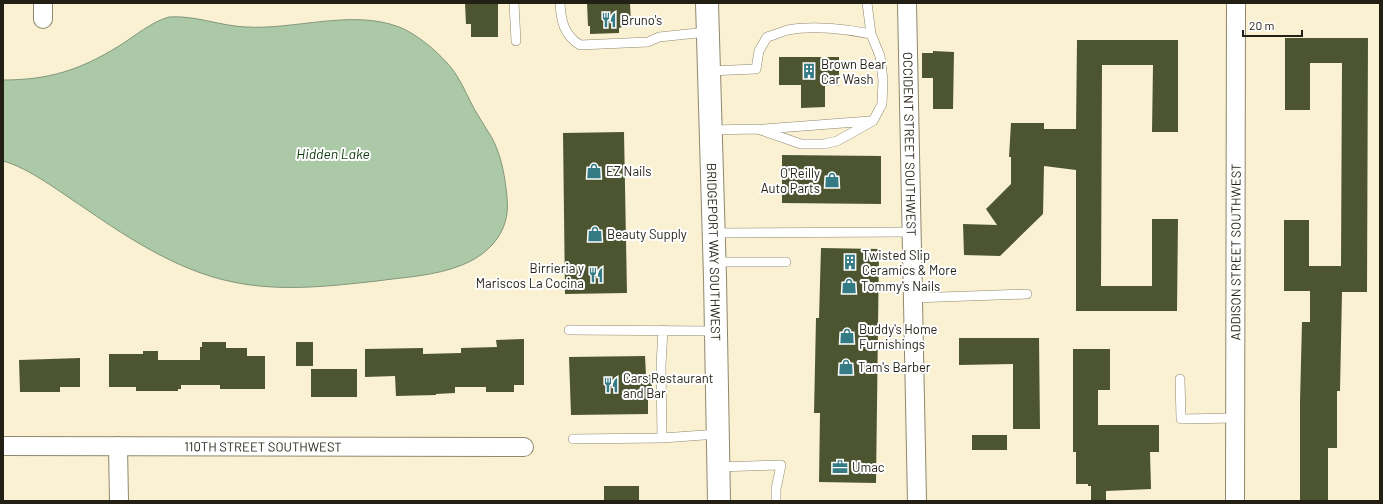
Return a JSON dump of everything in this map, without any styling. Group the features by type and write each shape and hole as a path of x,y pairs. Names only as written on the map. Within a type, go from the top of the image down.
{"main road":[{"name":"BRIDGEPORT WAY SOUTHWEST","path":"707,3 714,234 719,501"}],"street":[{"name":"OCCIDENT STREET SOUTHWEST","path":"907,3 918,501"},
{"name":"ADDISON STREET SOUTHWEST","path":"1235,501 1236,3"},
{"name":"110TH STREET SOUTHWEST","path":"3,446 524,447"},
{"path":"118,446 119,501"}],"lane":[{"path":"514,3 516,41"},
{"path":"560,3 560,19 570,39 580,45 648,42 659,37 707,32"},
{"path":"758,129 801,144 824,144 837,141 873,121 882,104 883,80 880,56 871,34 867,3"},
{"path":"708,71 756,69 759,51 767,37 788,30 848,30 871,34"},
{"path":"710,130 758,129 873,121"},
{"path":"714,234 912,232"},
{"path":"714,262 786,262"},
{"path":"913,298 1026,294"},
{"path":"570,330 715,331"},
{"path":"662,438 661,365 663,330"},
{"path":"1180,378 1181,419 1235,418"},
{"path":"573,439 662,438 718,434"},
{"path":"718,467 781,465 776,489 776,501"}],"water":[{"name":"Hidden Lake","path":"169,17 198,19 246,27 284,26 323,21 362,20 381,22 399,27 415,35 439,54 460,80 497,150 504,175 507,194 507,213 498,238 478,257 452,269 431,274 360,283 310,287 277,287 244,284 200,273 159,254 120,232 34,175 13,164 3,161 3,80 20,80 50,76 64,72 105,54 149,26"}],"building":[{"path":"465,3 498,3 498,37 471,37 471,24 466,24"},
{"name":"Bruno's","path":"587,3 630,3 631,24 619,28 619,33 590,34 590,26 588,26"},
{"path":"1285,38 1368,38 1367,292 1342,292 1340,391 1337,391 1337,448 1328,448 1328,501 1300,501 1302,322 1310,322 1310,291 1284,291 1284,220 1309,220 1309,266 1341,266 1342,63 1310,63 1310,110 1285,110"},
{"path":"1077,40 1178,40 1178,132 1152,132 1153,65 1102,65 1101,286 1152,286 1152,219 1178,219 1177,311 1076,311 1076,170 1044,166 1043,214 1000,256 964,255 963,224 997,225 986,209 1011,184 1011,157 1009,157 1011,123 1044,123 1044,129 1076,129"},
{"path":"933,51 954,52 953,109 933,109 933,78 922,78 922,53 933,53"},
{"name":"Brown Bear Car Wash","path":"779,57 839,57 839,86 825,85 825,107 801,108 801,85 779,85"},
{"path":"624,132 627,293 565,294 563,133"},
{"name":"O'Reilly Auto Parts","path":"782,155 881,156 881,204 782,203"},
{"path":"821,248 879,249 876,483 819,482 820,413 814,413 816,318 819,318"},
{"path":"959,338 1039,338 1040,429 1013,429 1013,364 959,365"},
{"path":"524,339 524,385 514,385 514,392 486,392 486,387 455,387 455,393 396,396 395,376 365,377 365,349 423,348 423,354 461,353 461,348 497,347 496,340"},
{"path":"202,342 226,342 226,348 247,348 247,356 265,356 265,389 220,389 220,385 181,385 181,389 178,389 178,391 136,391 136,387 109,387 109,354 143,354 143,351 158,351 158,360 200,360 200,347 202,347"},
{"path":"296,342 313,342 313,366 296,366"},
{"path":"1073,349 1110,349 1110,390 1098,390 1098,425 1159,425 1159,452 1150,452 1151,489 1106,491 1106,501 1091,501 1091,486 1088,486 1088,484 1076,484 1076,452 1073,452"},
{"name":"Cars Restaurant and Bar","path":"645,356 646,375 652,375 652,395 648,395 648,414 571,415 569,357"},
{"path":"80,358 80,387 60,387 60,392 20,392 19,360"},
{"path":"311,369 357,369 357,397 311,397"},
{"path":"972,435 1007,435 1007,450 972,450"},
{"path":"604,486 639,486 639,501 604,501"}],"place":[{"name":"Bruno's","path":"609,20"},
{"name":"Brown Bear Car Wash","path":"809,71"},
{"name":"EZ Nails","path":"594,171"},
{"name":"O'Reilly Auto Parts","path":"832,180"},
{"name":"Beauty Supply","path":"595,234"},
{"name":"Twisted Slip Ceramics & More","path":"850,262"},
{"name":"Birrieria y Mariscos La Cocina","path":"596,275"},
{"name":"Tommy's Nails","path":"849,286"},
{"name":"Buddy's Home Furnishings","path":"847,336"},
{"name":"Tam's Barber","path":"846,367"},
{"name":"Cars Restaurant and Bar","path":"611,385"},
{"name":"Umac","path":"840,467"}]}
